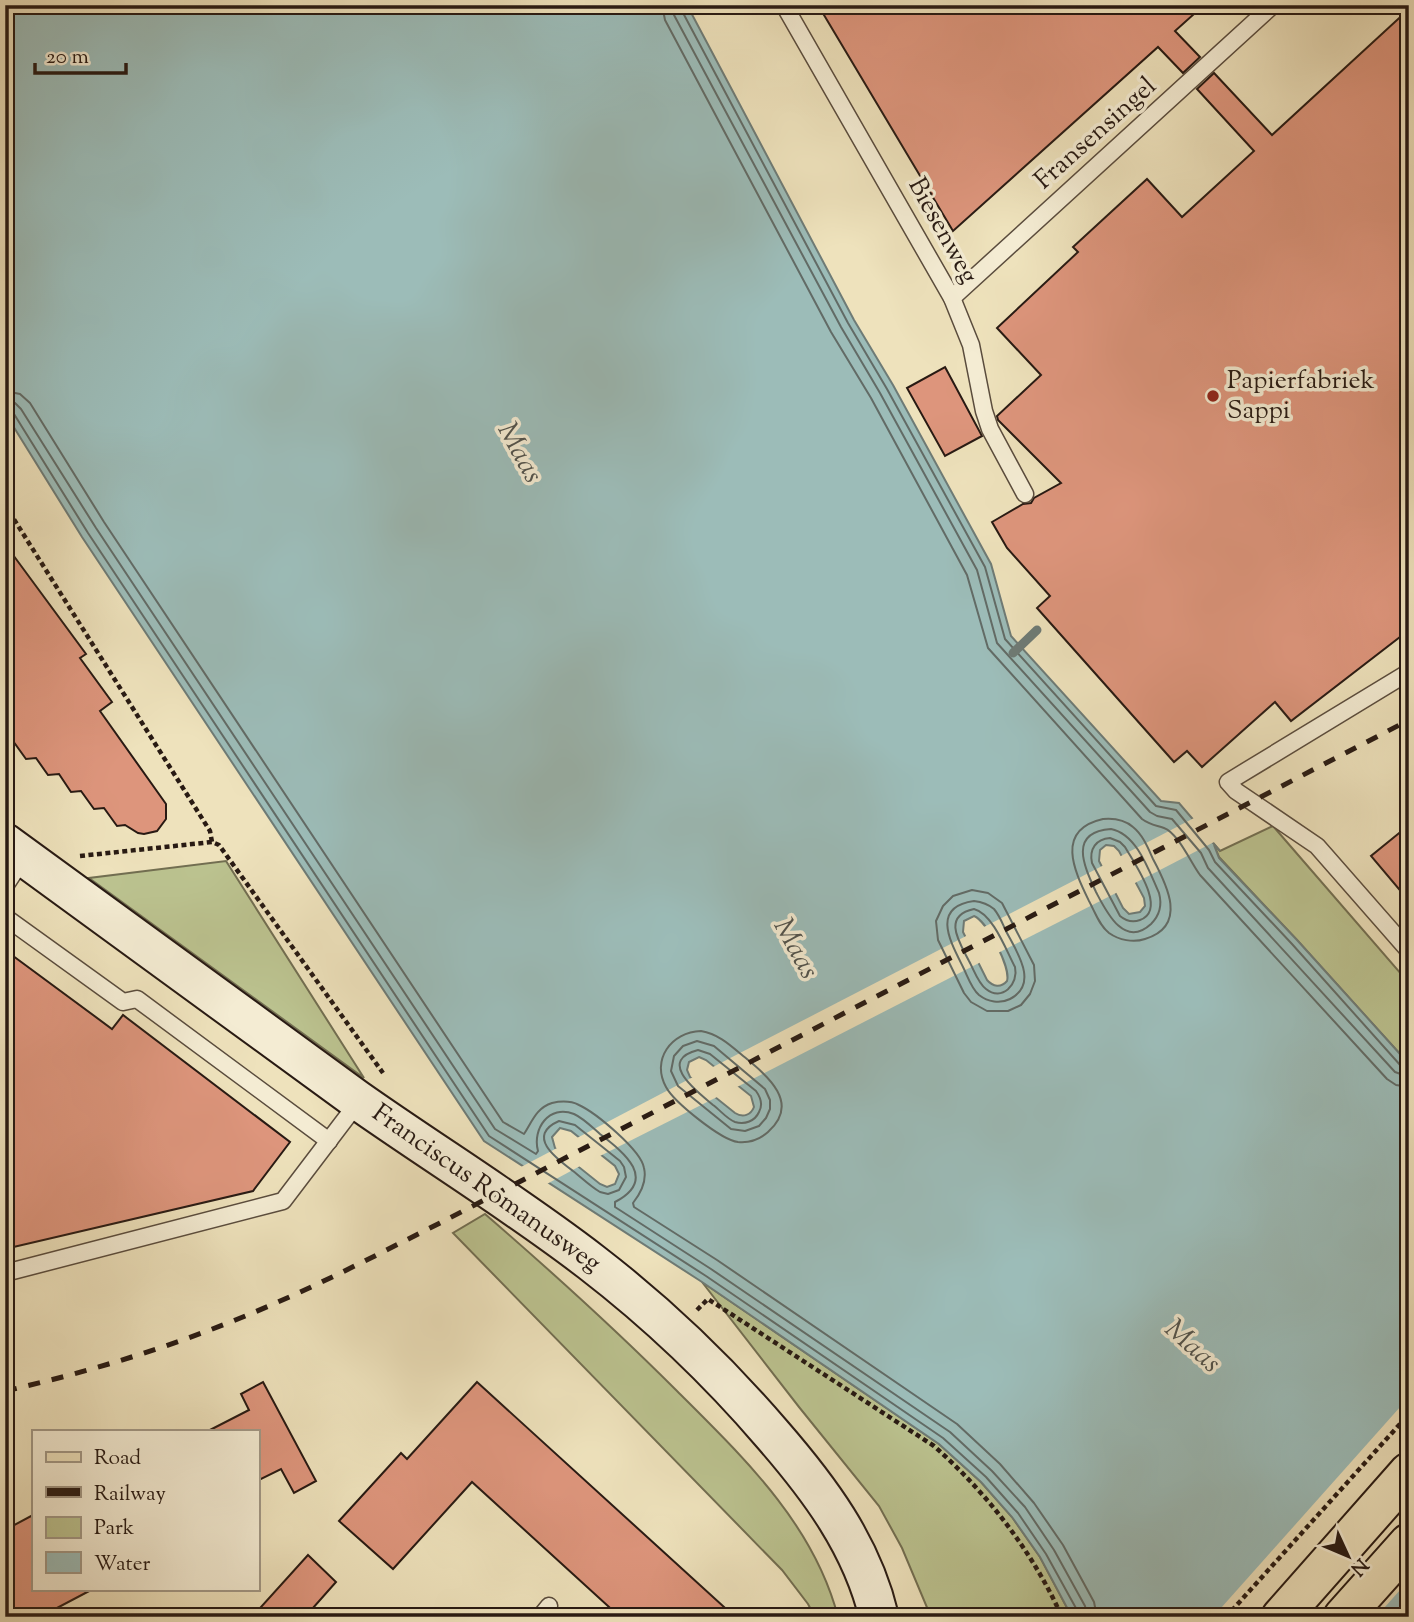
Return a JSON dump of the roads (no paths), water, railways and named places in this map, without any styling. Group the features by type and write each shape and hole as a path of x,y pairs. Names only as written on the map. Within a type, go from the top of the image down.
{"main road":[{"path":"1280,1617 1409,1472"},
{"path":"1343,1617 1409,1543"}],"street":[{"name":"Franciscus Romanusweg","path":"12,862 373,1090 590,1261 707,1364 778,1440 833,1511 862,1566 879,1617"}],"lane":[{"name":"Biesenweg","path":"784,5 952,298 971,345 990,429 1025,494"},
{"name":"Fransensingel","path":"952,298 1273,5"},
{"path":"1409,672 1228,782 1236,791 1317,846 1409,951"},
{"path":"5,917 123,1002 137,999 329,1141"},
{"path":"5,1273 283,1201 373,1090"}],"water":[{"name":"Maas","path":"5,5 687,5 854,320 893,385 991,564 1011,636 1161,801 1179,803 1220,851 1214,845 1219,858 1409,1064 1409,1617 1072,1617 1040,1557 1012,1517 981,1482 939,1444 702,1282 484,1141 82,537 5,413","holes":["1106,845 1114,846 1119,851 1144,898 1145,906 1140,912 1129,914 1123,908 1099,861 1100,850","974,916 991,935 1002,956 1007,975 1007,981 1002,985 997,986 987,980 963,932 964,921","699,1057 706,1060 751,1096 753,1110 744,1115 735,1113 690,1077 687,1070 689,1062","560,1128 571,1131 615,1166 619,1174 615,1184 607,1187 600,1184 555,1148 552,1137"]}],"waterway":[{"path":"1013,653 1037,630"}],"railway":[{"path":"5,1391 75,1374 177,1342 319,1283 440,1223 1409,720"}],"place":[{"name":"Papierfabriek Sappi","path":"1213,396"}]}
